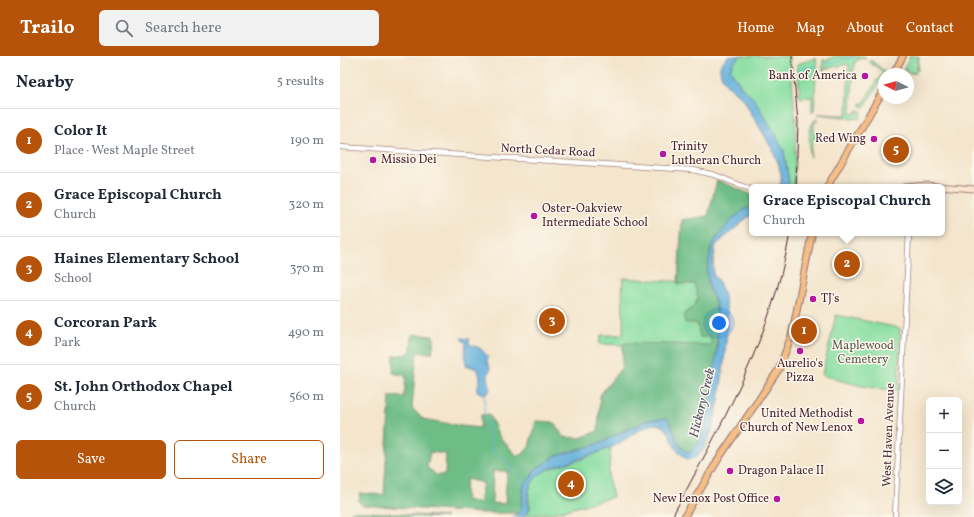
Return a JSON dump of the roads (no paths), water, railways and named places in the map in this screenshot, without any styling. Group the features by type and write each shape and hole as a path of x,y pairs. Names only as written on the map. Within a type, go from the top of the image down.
{"main road":[{"path":"896,68 903,56"},
{"path":"829,184 878,99"},
{"path":"945,187 974,189"},
{"path":"684,517 719,458 779,369 788,348 792,332 811,236"}],"street":[{"name":"North Cedar Road","path":"340,147 693,170 715,175 749,189"},
{"name":"West Haven Avenue","path":"896,517 909,236"}],"water":[{"path":"728,56 741,56 734,62 730,69 742,88 754,99 775,133 784,151 788,184 780,184 780,171 773,151 746,103 728,86 722,78 720,66"},
{"path":"749,208 749,217 716,245 713,275 717,278 723,293 728,321 717,411 706,445 699,455 688,460 676,449 670,434 666,429 660,425 648,426 642,428 610,448 555,466 539,475 534,480 528,492 530,509 524,517 512,517 521,511 524,484 532,476 534,470 556,456 601,443 647,420 667,418 680,446 689,453 697,445 707,422 717,349 718,317 715,301 709,289 707,271 712,244 730,221 745,209"},
{"path":"461,339 469,339 469,344 480,348 488,357 487,362 490,368 488,375 490,390 487,394 477,391 480,376 477,369 466,365 466,344"}],"waterway":[{"path":"826,64 856,57"},
{"path":"797,69 817,66"},
{"path":"785,71 790,70"},
{"path":"778,72 783,71"},
{"path":"485,395 484,416 487,423 488,433 491,436 490,439 492,442 493,452 506,460 511,469 522,477 520,480 524,484"}],"railway":[{"path":"792,56 798,122 796,184"},
{"path":"672,517 709,448 743,380 758,345 782,272 789,236"}],"place":[{"name":"Bank of America","path":"865,76"},
{"name":"Red Wing","path":"874,139"},
{"name":"St. John Orthodox Chapel","path":"896,150"},
{"name":"Trinity Lutheran Church","path":"663,154"},
{"name":"Missio Dei","path":"373,160"},
{"name":"Oster-Oakview Intermediate School","path":"534,216"},
{"name":"Grace Episcopal Church","path":"847,264"},
{"name":"TJ's","path":"813,299"},
{"name":"Haines Elementary School","path":"552,321"},
{"name":"Color It","path":"804,331"},
{"name":"Aurelio's Pizza","path":"800,351"},
{"name":"United Methodist Church of New Lenox","path":"861,421"},
{"name":"Dragon Palace II","path":"730,471"},
{"name":"Corcoran Park","path":"571,484"},
{"name":"New Lenox Post Office","path":"777,499"}],"park label":[{"name":"Maplewood Cemetery","path":"863,353"}],"water label":[{"name":"Hickory Creek","path":"703,403"}]}
